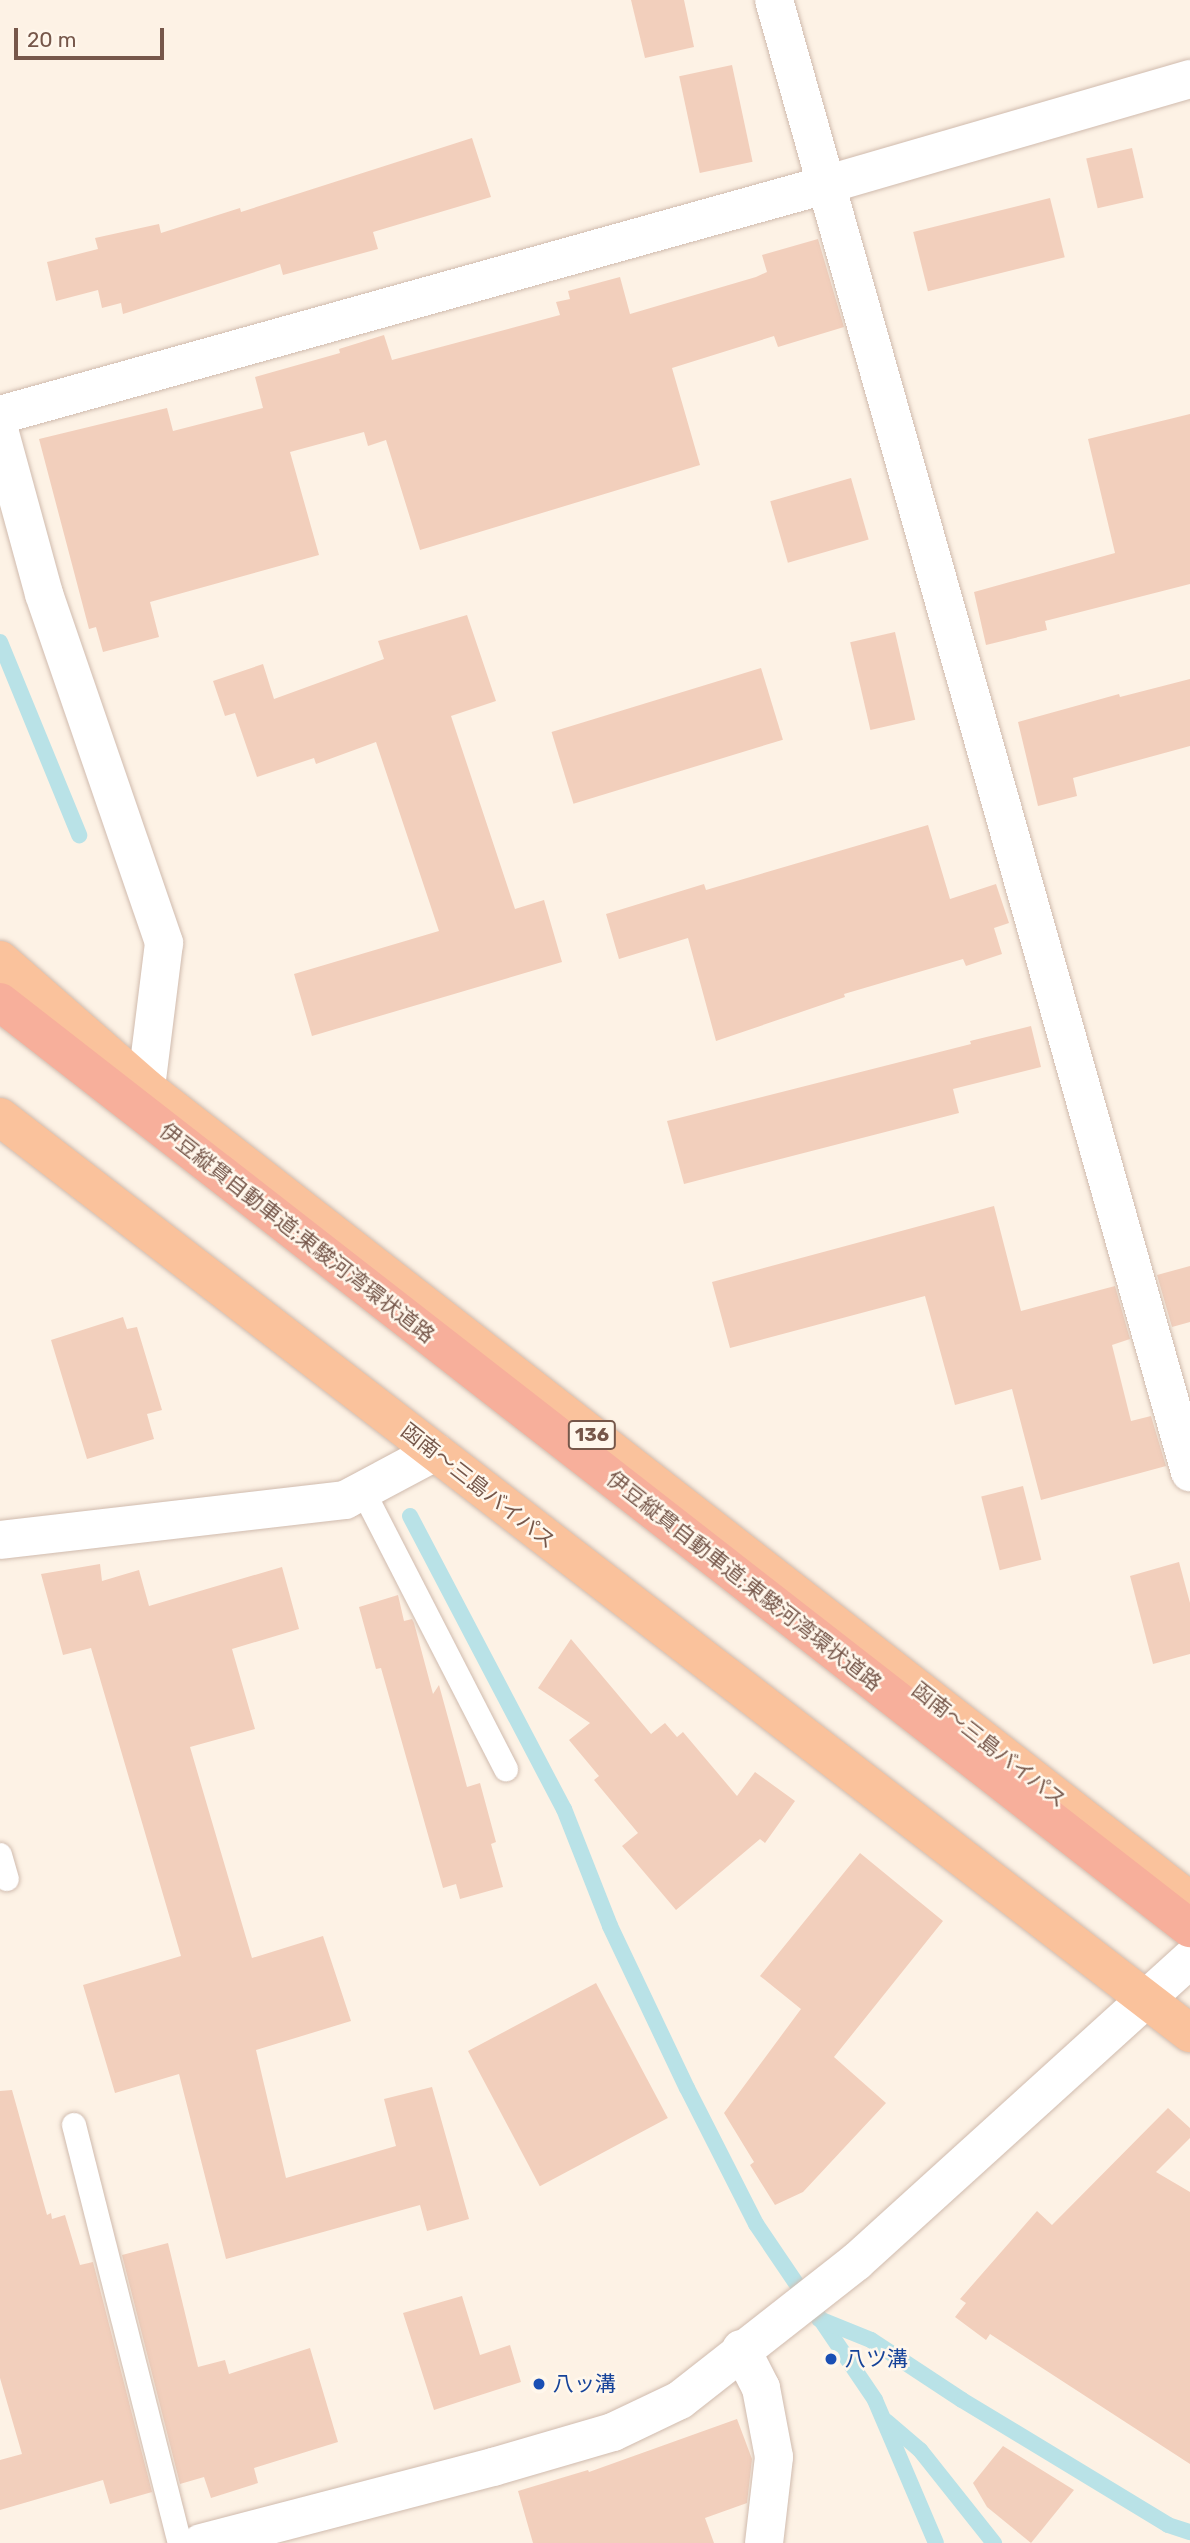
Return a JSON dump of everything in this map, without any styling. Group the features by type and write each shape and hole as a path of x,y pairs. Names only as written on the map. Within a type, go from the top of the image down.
{"highway":[{"name":"函南～三島バイパス","path":"0,960 146,1088 1190,1901"},
{"name":"伊豆縦貫自動車道;東駿河湾環状道路","path":"0,1003 1190,1928"},
{"name":"函南～三島バイパス","path":"0,1118 1190,2033"}],"street":[{"path":"774,0 1190,1472"},
{"path":"0,415 825,185 1190,79"},
{"path":"0,433 44,594 164,943 146,1088"},
{"path":"0,1540 345,1500 435,1452"},
{"path":"201,2543 494,2467 613,2432 680,2400 741,2349 856,2262 1190,1959"},
{"path":"741,2349 761,2388 774,2457 764,2543"}],"lane":[{"path":"363,1490 506,1769"},
{"path":"0,1855 7,1879"},
{"path":"74,2125 180,2543"}],"building":[{"path":"631,0 684,0 694,47 645,58"},
{"path":"732,65 753,162 700,173 679,76"},
{"path":"472,138 491,197 373,232 378,249 283,275 280,264 123,314 121,303 102,308 98,290 56,301 47,262 98,249 95,238 159,224 161,233 240,208 241,212"},
{"path":"1132,148 1143,198 1098,208 1086,159"},
{"path":"1050,198 1065,257 928,291 913,232"},
{"path":"818,239 844,327 778,347 774,336 672,368 700,465 420,550 386,440 368,446 364,432 290,452 319,555 150,602 159,637 103,652 96,627 89,629 39,439 167,408 173,431 263,408 255,377 340,353 339,349 384,335 392,360 560,315 556,302 570,299 568,291 620,277 630,314 756,277 767,272 762,255"},
{"path":"1190,414 1190,584 1045,621 1047,630 986,645 974,592 1115,553 1088,439"},
{"path":"851,478 869,540 788,563 770,501"},
{"path":"467,615 496,701 451,716 515,909 544,900 562,962 312,1036 294,974 439,931 376,742 316,764 314,758 257,777 235,713 225,716 213,681 263,664 274,699 384,659 378,641"},
{"path":"895,632 915,720 870,730 850,642"},
{"path":"761,668 783,740 573,804 552,732"},
{"path":"1190,679 1190,746 1073,778 1077,796 1038,806 1018,722 1119,694 1120,697"},
{"path":"928,825 950,899 996,884 1009,923 994,928 1002,954 966,966 963,959 844,994 845,997 716,1041 688,938 619,959 606,914 704,884 706,890"},
{"path":"1031,1026 1041,1067 953,1089 959,1113 684,1184 667,1121 971,1044 970,1041"},
{"path":"994,1206 1021,1311 1115,1286 1130,1339 1112,1345 1131,1421 1151,1416 1166,1466 1041,1500 1012,1389 955,1405 925,1296 730,1348 712,1282"},
{"path":"1190,1266 1190,1322 1172,1327 1157,1275"},
{"path":"123,1317 127,1329 137,1327 162,1410 147,1414 154,1439 87,1459 51,1340"},
{"path":"1023,1486 1041,1560 1000,1570 981,1496"},
{"path":"1179,1562 1190,1603 1190,1654 1153,1664 1130,1576"},
{"path":"100,1564 102,1581 139,1570 149,1606 282,1567 299,1629 232,1649 255,1729 190,1747 252,1958 323,1936 351,2021 256,2050 286,2178 396,2146 384,2099 432,2087 469,2219 427,2231 420,2205 226,2259 179,2074 115,2093 83,1985 181,1956 91,1648 63,1655 41,1574"},
{"path":"398,1595 404,1621 412,1619 414,1623 433,1694 439,1685 467,1787 480,1783 496,1842 491,1844 503,1887 460,1899 456,1884 443,1888 381,1668 376,1669 359,1607"},
{"path":"571,1639 651,1734 665,1723 677,1737 683,1732 737,1796 755,1772 795,1801 765,1843 760,1839 676,1910 622,1846 638,1833 594,1780 599,1776 569,1740 590,1723 538,1688"},
{"path":"860,1853 943,1921 834,2057 886,2103 803,2192 775,2205 750,2165 754,2162 724,2113 801,2009 760,1976"},
{"path":"596,1983 668,2118 540,2186 468,2051"},
{"path":"12,2090 47,2215 51,2213 52,2219 65,2215 80,2265 93,2262 152,2492 110,2504 103,2480 0,2510 0,2460 22,2454 0,2378 0,2091"},
{"path":"1168,2108 1190,2128 1190,2138 1156,2172 1190,2192 1190,2464 990,2334 986,2340 955,2317 966,2303 960,2299 1037,2211 1052,2225"},
{"path":"168,2243 198,2367 225,2360 229,2374 310,2348 338,2442 254,2468 258,2483 211,2498 204,2477 180,2484 122,2255"},
{"path":"462,2296 480,2355 510,2345 521,2382 434,2410 403,2313"},
{"path":"737,2419 752,2459 747,2503 705,2518 714,2543 533,2543 518,2491 588,2470 589,2472"},
{"path":"1003,2446 1074,2490 1031,2543 987,2507 973,2483"}],"waterway":[{"path":"0,642 79,835"},
{"path":"410,1516 564,1809 610,1926 687,2088 756,2224 875,2400 936,2543"},
{"path":"819,2319 871,2340 962,2400 1168,2525 1190,2532"},
{"path":"886,2421 920,2450 994,2543"}],"place":[{"name":"八ツ溝","path":"831,2359"},
{"name":"八ッ溝","path":"539,2384"}]}
